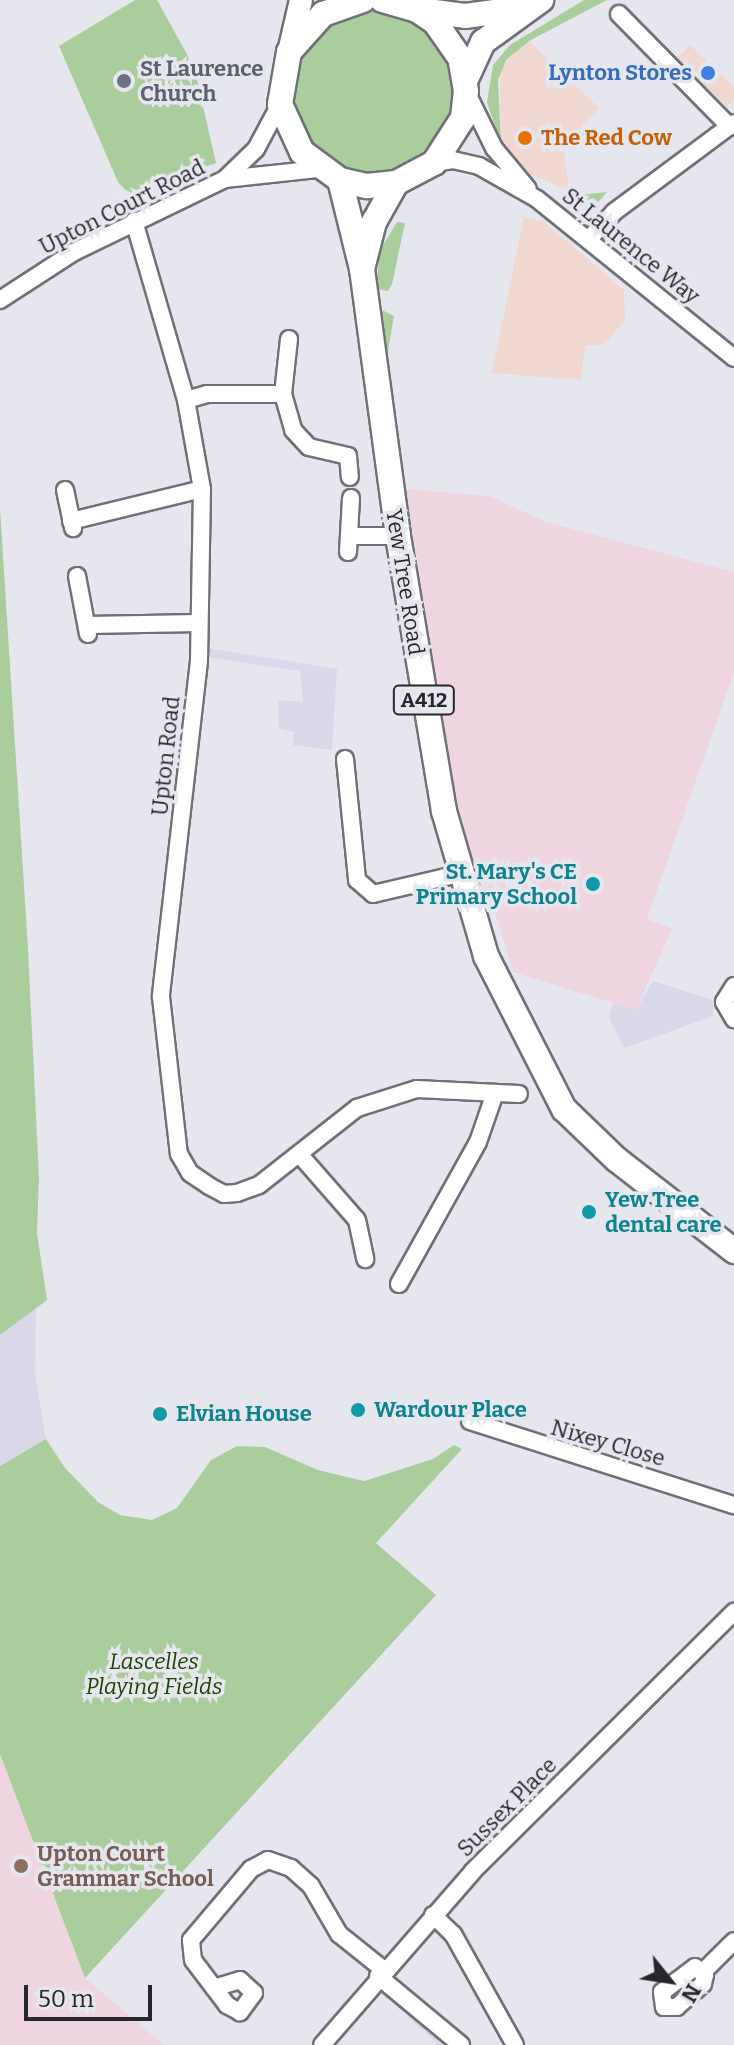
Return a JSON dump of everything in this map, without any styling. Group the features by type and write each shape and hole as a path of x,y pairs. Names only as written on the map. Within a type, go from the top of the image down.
{"main road":[{"path":"301,0 280,104 287,130 330,174 367,186 396,183 434,163 463,118 466,85 483,42 534,4"},
{"path":"289,52 323,14 363,0"},
{"path":"382,0 393,0 417,10 465,16 534,4"},
{"path":"417,10 450,38 466,85"},
{"name":"Yew Tree Road","path":"330,174 362,269 398,536 459,874 486,956 564,1109 616,1159 734,1251"},
{"name":"Yew Tree Road","path":"362,269 374,222 396,183"}],"street":[{"path":"588,240 614,212 732,125 619,14"},
{"name":"St Laurence Way","path":"466,85 494,148 537,199"},
{"name":"Upton Court Road","path":"0,300 74,252 225,179 256,149 280,104"},
{"name":"St Laurence Way","path":"434,163 453,160 479,166 537,199 734,358"},
{"name":"Upton Court Road","path":"225,179 330,174"},
{"name":"Upton Road","path":"134,221 186,400 202,489 199,623 161,997 172,1124 190,1173 224,1194 259,1185 357,1108 417,1089 519,1094"},
{"path":"289,339 283,394 293,430 309,447 348,456 350,477"},
{"path":"186,400 207,394 283,394"},
{"path":"65,490 72,525 202,489"},
{"path":"351,498 349,544 398,536"},
{"path":"77,576 88,630 199,623"},
{"path":"345,759 357,880 373,894 459,874"},
{"path":"734,986 724,1002 734,1019"},
{"path":"399,1284 478,1142 495,1093"},
{"path":"300,1155 357,1220 365,1259"},
{"name":"Nixey Close","path":"470,1421 734,1505"},
{"name":"Sussex Place","path":"322,2045 433,1915 734,1612"},
{"path":"214,1988 193,1960 191,1940 251,1869 268,1860 291,1868 311,1886 339,1934 461,2045"},
{"path":"433,1915 453,1934 515,2045"},
{"path":"704,1971 734,1941"}],"shaded area":[{"path":"529,41 599,108 563,145 569,190 530,174 501,144 500,71 515,50"},
{"path":"690,45 734,87 734,100 727,107 677,58"},
{"path":"524,217 544,222 624,290 625,320 605,344 585,346 581,380 492,373"},
{"path":"406,489 489,496 546,522 734,572 734,673 647,919 672,929 636,1010 513,972 493,905 477,883 452,779"},
{"path":"207,648 337,669 332,750 293,745 294,732 279,729 278,700 303,702 300,671 206,657"},
{"path":"653,981 713,1000 713,1016 625,1048 609,1019 613,1003 636,1010"},
{"path":"36,1307 35,1373 46,1439 0,1466 0,1335"},
{"name":"Upton Court Grammar School","path":"0,1754 85,1978 164,2045 0,2045"},
{"path":"396,1983 463,2045 439,2045 385,1996"}],"green space":[{"path":"135,0 157,0 194,67 216,163 129,194 118,182 59,46"},
{"path":"584,0 607,0 529,41 506,60 498,80 501,144 487,102 493,65 510,45"},
{"path":"372,12 402,18 428,36 446,62 452,92 446,122 428,148 402,166 372,172 342,166 316,148 298,122 292,92 298,62 316,36 342,18"},
{"path":"607,192 593,208 567,203 570,196"},
{"path":"397,222 405,223 392,284 388,291 376,289 380,250"},
{"path":"380,309 394,316 386,363"},
{"path":"0,508 28,949 39,1177 37,1233 47,1300 0,1335"},
{"name":"Lascelles Playing Fields","path":"46,1439 65,1468 98,1502 120,1515 152,1520 177,1508 211,1460 237,1446 265,1447 318,1470 364,1481 433,1459 454,1445 462,1449 376,1543 436,1595 85,1978 0,1754 0,1466"}],"place":[{"name":"Lynton Stores","path":"708,73"},
{"name":"St Laurence Church","path":"124,81"},
{"name":"The Red Cow","path":"525,138"},
{"name":"St. Mary's CE Primary School","path":"593,884"},
{"name":"Yew Tree dental care","path":"589,1212"},
{"name":"Wardour Place","path":"358,1410"},
{"name":"Elvian House","path":"160,1414"},
{"name":"Upton Court Grammar School","path":"21,1866"}]}
